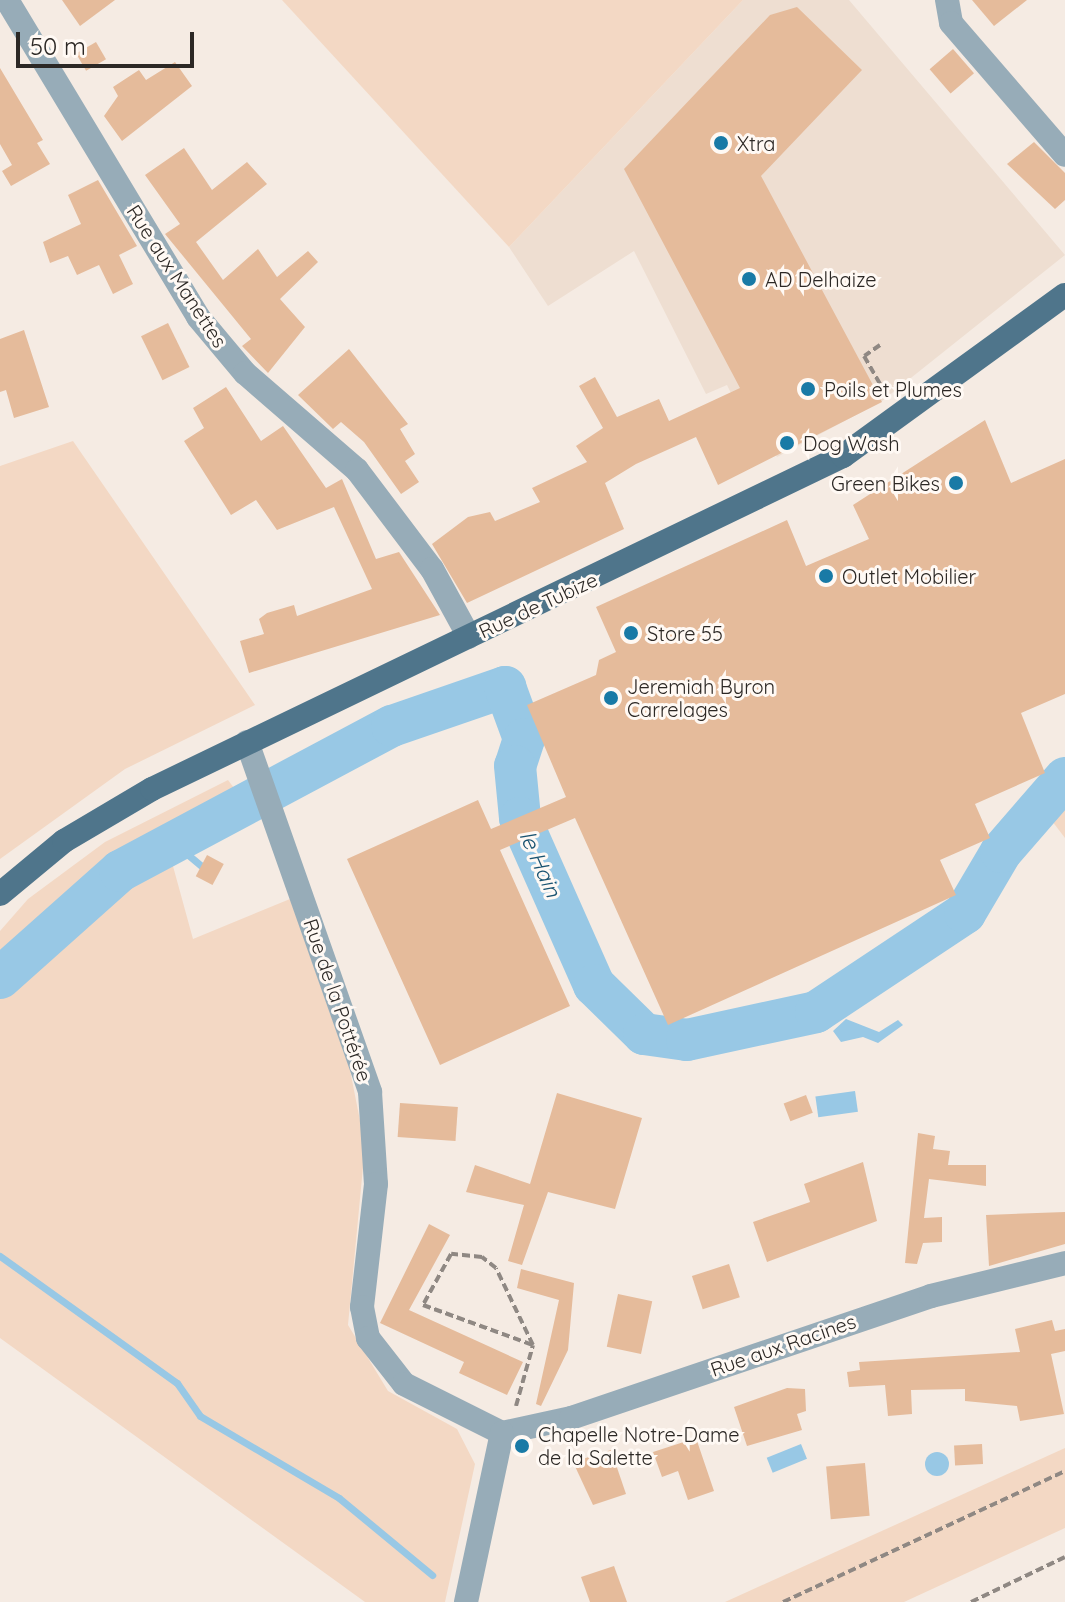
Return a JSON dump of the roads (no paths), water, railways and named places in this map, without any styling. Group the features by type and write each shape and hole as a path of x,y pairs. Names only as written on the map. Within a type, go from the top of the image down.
{"main road":[{"name":"Rue de Tubize","path":"0,894 64,841 247,742 720,519 899,418 1065,295"}],"street":[{"name":"Rue aux Manettes","path":"7,0 198,317 245,373 357,470 432,569 469,637"},
{"path":"947,0 951,23 1065,155"},
{"name":"Rue de la Pottérée","path":"247,742 269,813 370,1092 376,1184 362,1307 368,1338 404,1384 502,1433"},
{"name":"Rue aux Racines","path":"502,1433 571,1418 931,1296 1065,1263"},
{"path":"466,1602 502,1433"}],"water":[{"path":"846,1019 879,1032 898,1020 903,1025 878,1043 863,1037 841,1042 833,1031"},
{"path":"855,1091 858,1112 818,1117 815,1097"},
{"path":"801,1444 807,1459 773,1473 767,1458"},
{"path":"937,1452 946,1455 949,1464 946,1473 937,1476 928,1473 925,1464 928,1455"}],"waterway":[{"name":"le Hain","path":"0,978 120,871 392,726 505,687 524,739 515,766 520,818 594,985 644,1034 687,1040 816,1012 965,913 1001,852 1065,778"},
{"path":"174,843 201,866"},
{"path":"0,1256 177,1383 200,1416 339,1498 432,1575"}],"place":[{"name":"Xtra","path":"721,143"},
{"name":"AD Delhaize","path":"749,279"},
{"name":"Poils et Plumes","path":"808,389"},
{"name":"Dog Wash","path":"787,443"},
{"name":"Green Bikes","path":"956,483"},
{"name":"Outlet Mobilier","path":"826,576"},
{"name":"Store 55","path":"631,633"},
{"name":"Jeremiah Byron Carrelages","path":"611,698"},
{"name":"Chapelle Notre-Dame de la Salette","path":"522,1446"}]}
